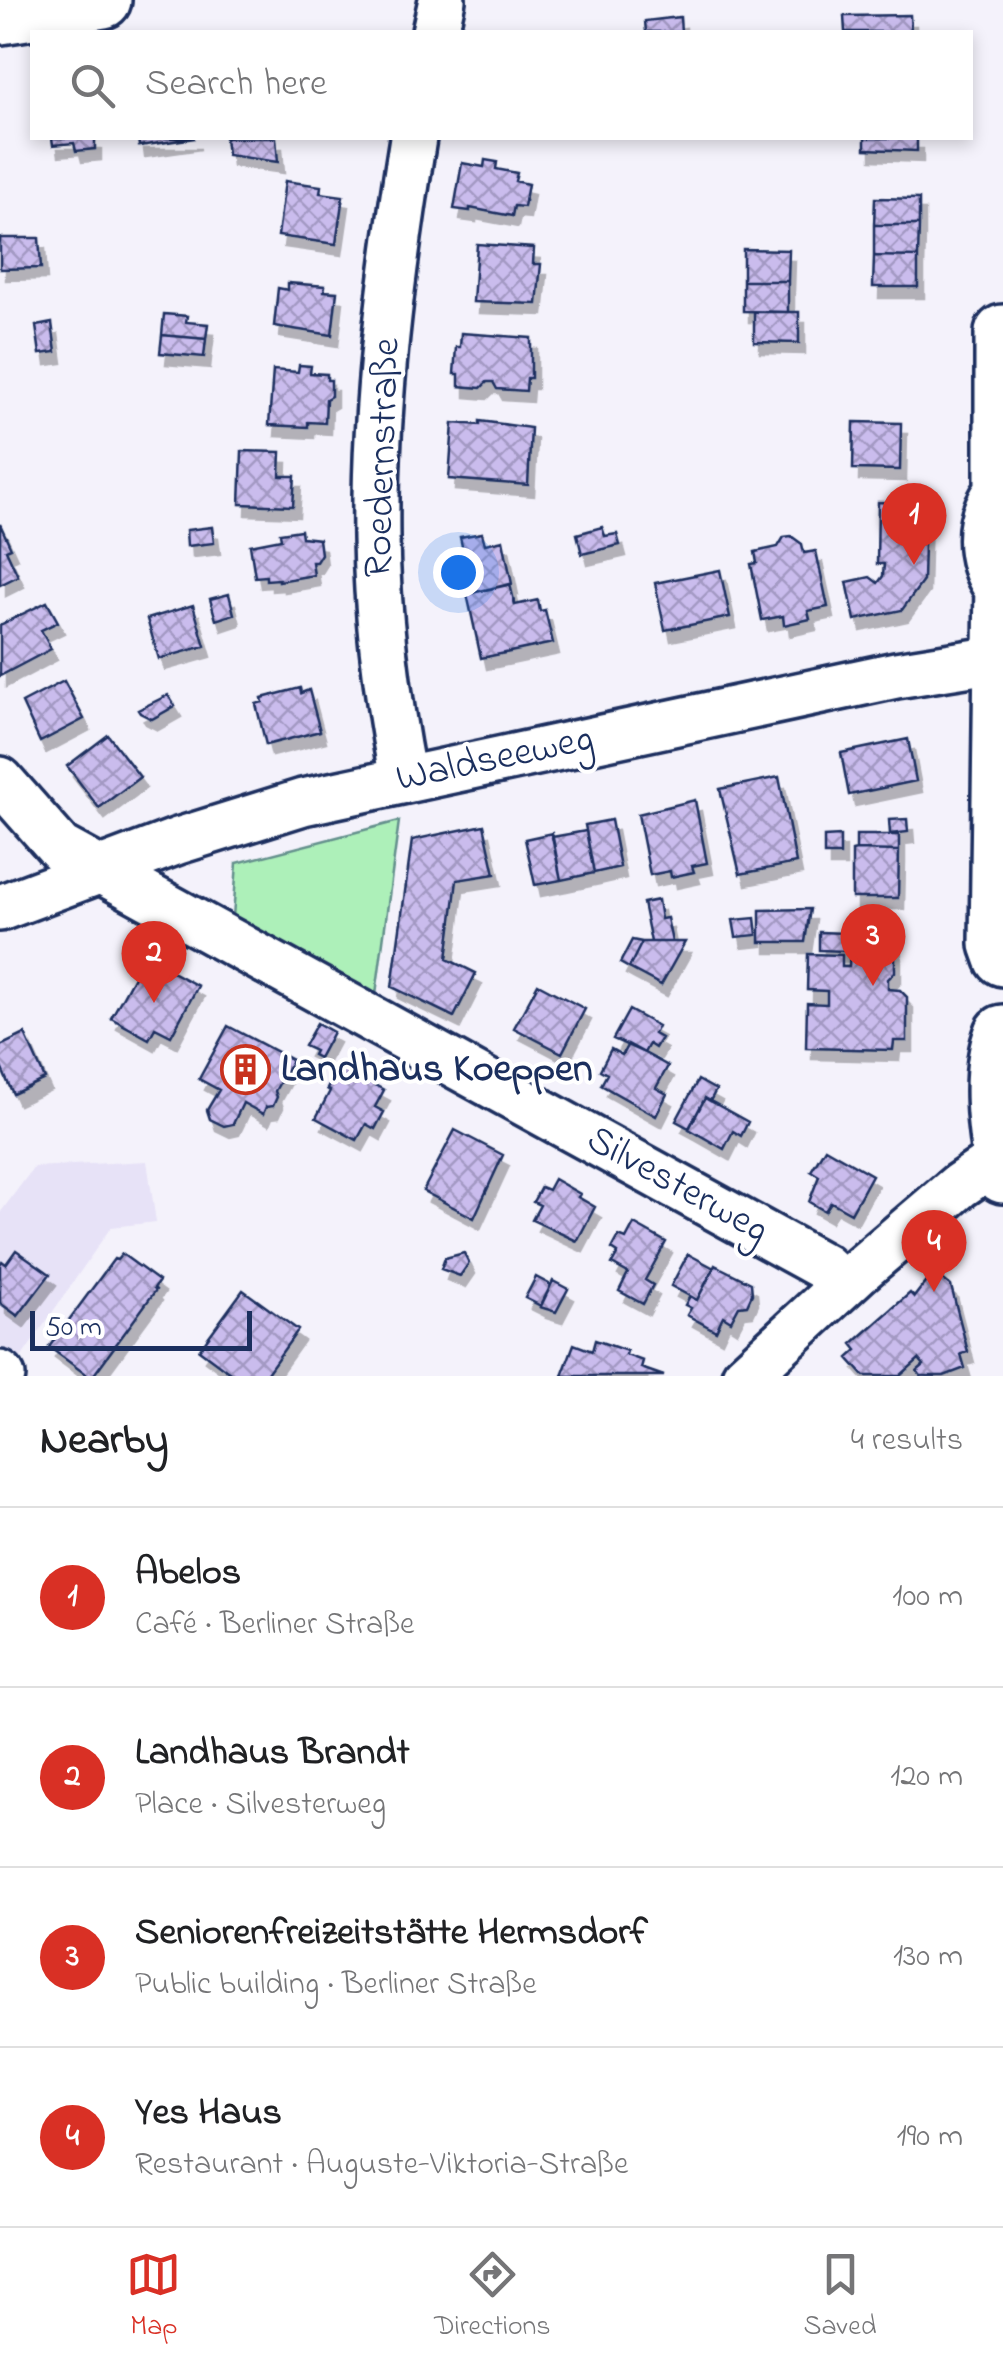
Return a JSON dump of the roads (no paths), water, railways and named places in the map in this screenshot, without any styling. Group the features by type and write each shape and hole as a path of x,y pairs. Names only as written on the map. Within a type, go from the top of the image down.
{"main road":[{"path":"0,16 103,0"},
{"path":"1002,1163 1000,1042 984,1018 984,1000 985,978 1001,951 1002,582 988,567 988,511 1003,495 1003,334"}],"street":[{"path":"435,30 442,0"},
{"name":"Roedernstraße","path":"404,778 387,682 378,592 376,502 394,270 414,140"},
{"name":"Waldseeweg","path":"0,908 99,869 303,802 896,676 1002,658"},
{"name":"Silvesterweg","path":"0,780 60,848 824,1267 843,1284"},
{"path":"745,1376 843,1284 959,1186 1002,1163"}],"place":[{"name":"Abelos","path":"914,565"},
{"name":"Seniorenfreizeitstätte Hermsdorf","path":"873,986"},
{"name":"Landhaus Brandt","path":"154,1003"},
{"name":"Landhaus Koeppen","path":"246,1070"},
{"name":"Yes Haus","path":"934,1292"}]}
